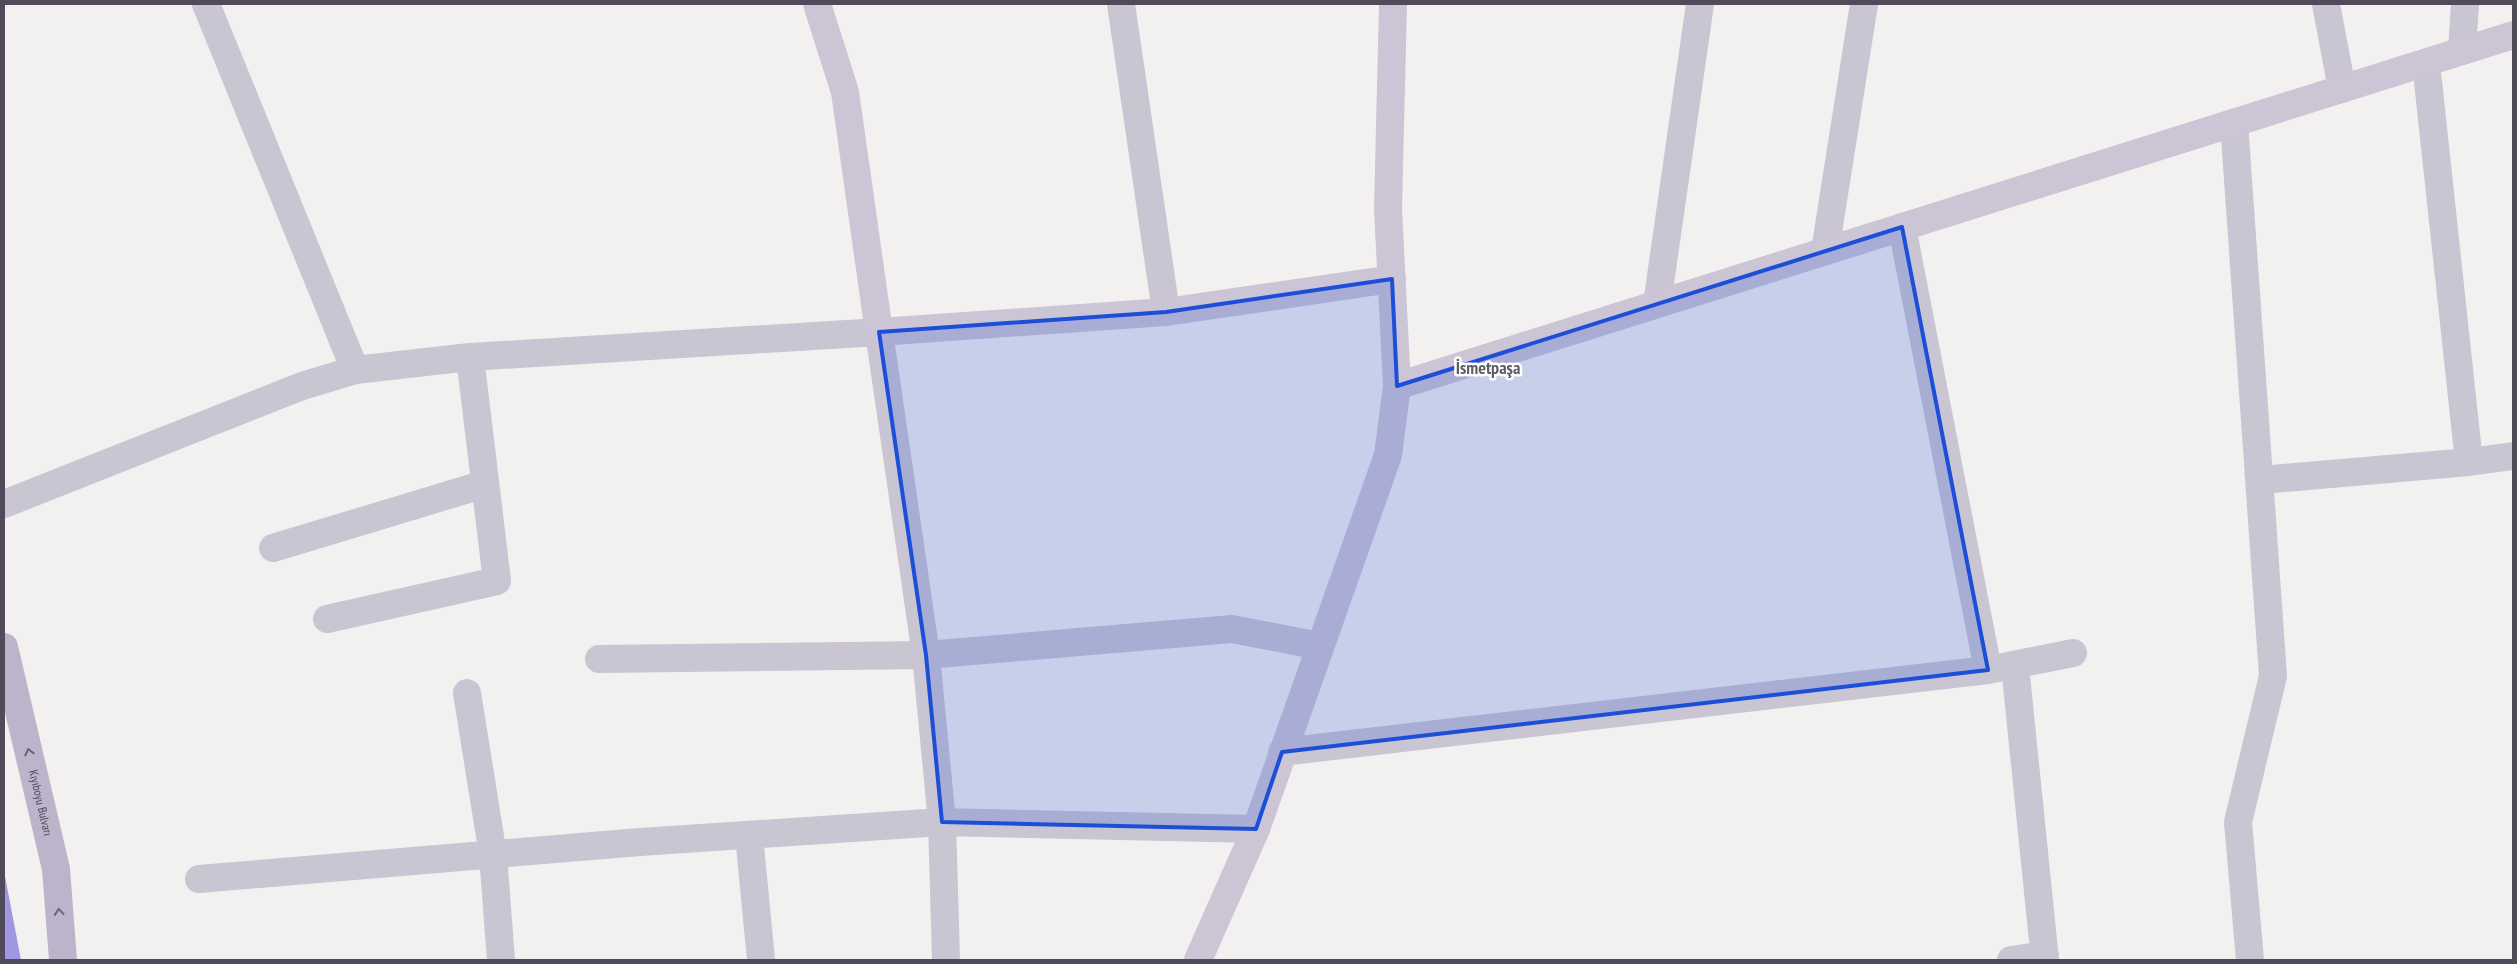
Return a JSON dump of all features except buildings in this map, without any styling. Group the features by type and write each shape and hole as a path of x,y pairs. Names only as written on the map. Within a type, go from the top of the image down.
{"main road":[{"path":"817,4 845,92 879,332 1166,312 1392,279"},
{"path":"1198,960 1256,829 1388,455 1397,386 1388,210 1393,4"},
{"path":"1397,386 2513,35"},
{"name":"Kıyıboyu Bulvarı","path":"4,647 56,869 63,960"}],"street":[{"path":"206,4 356,370"},
{"path":"1121,4 1166,312"},
{"path":"1658,304 1700,4"},
{"path":"1825,251 1864,4"},
{"path":"2326,4 2342,89"},
{"path":"2462,52 2465,4"},
{"path":"2426,63 2468,462"},
{"path":"2234,123 2261,480 2273,676 2238,822 2250,960"},
{"path":"1902,227 1988,670"},
{"path":"4,504 284,393 356,370 470,357 879,332 926,655 942,822 946,960"},
{"path":"327,620 497,581 470,357"},
{"path":"2261,480 2468,462 2513,456"},
{"path":"273,548 486,484"},
{"path":"599,659 926,655 1232,629 1320,646"},
{"path":"1282,752 1988,670 2073,653"},
{"path":"2011,960 2045,958 2015,666"},
{"path":"467,693 493,855 501,960"},
{"path":"199,879 749,835 942,822 1256,829"},
{"path":"749,835 762,960"}],"highlighted area":[{"path":"1902,227 1988,670 1282,752 1256,829 942,822 926,655 879,332 1166,312 1392,279 1397,386"}],"shaded area":[{"path":"4,871 21,960 4,960"}],"district":[{"name":"İsmetpaşa","path":"1488,368"}]}
